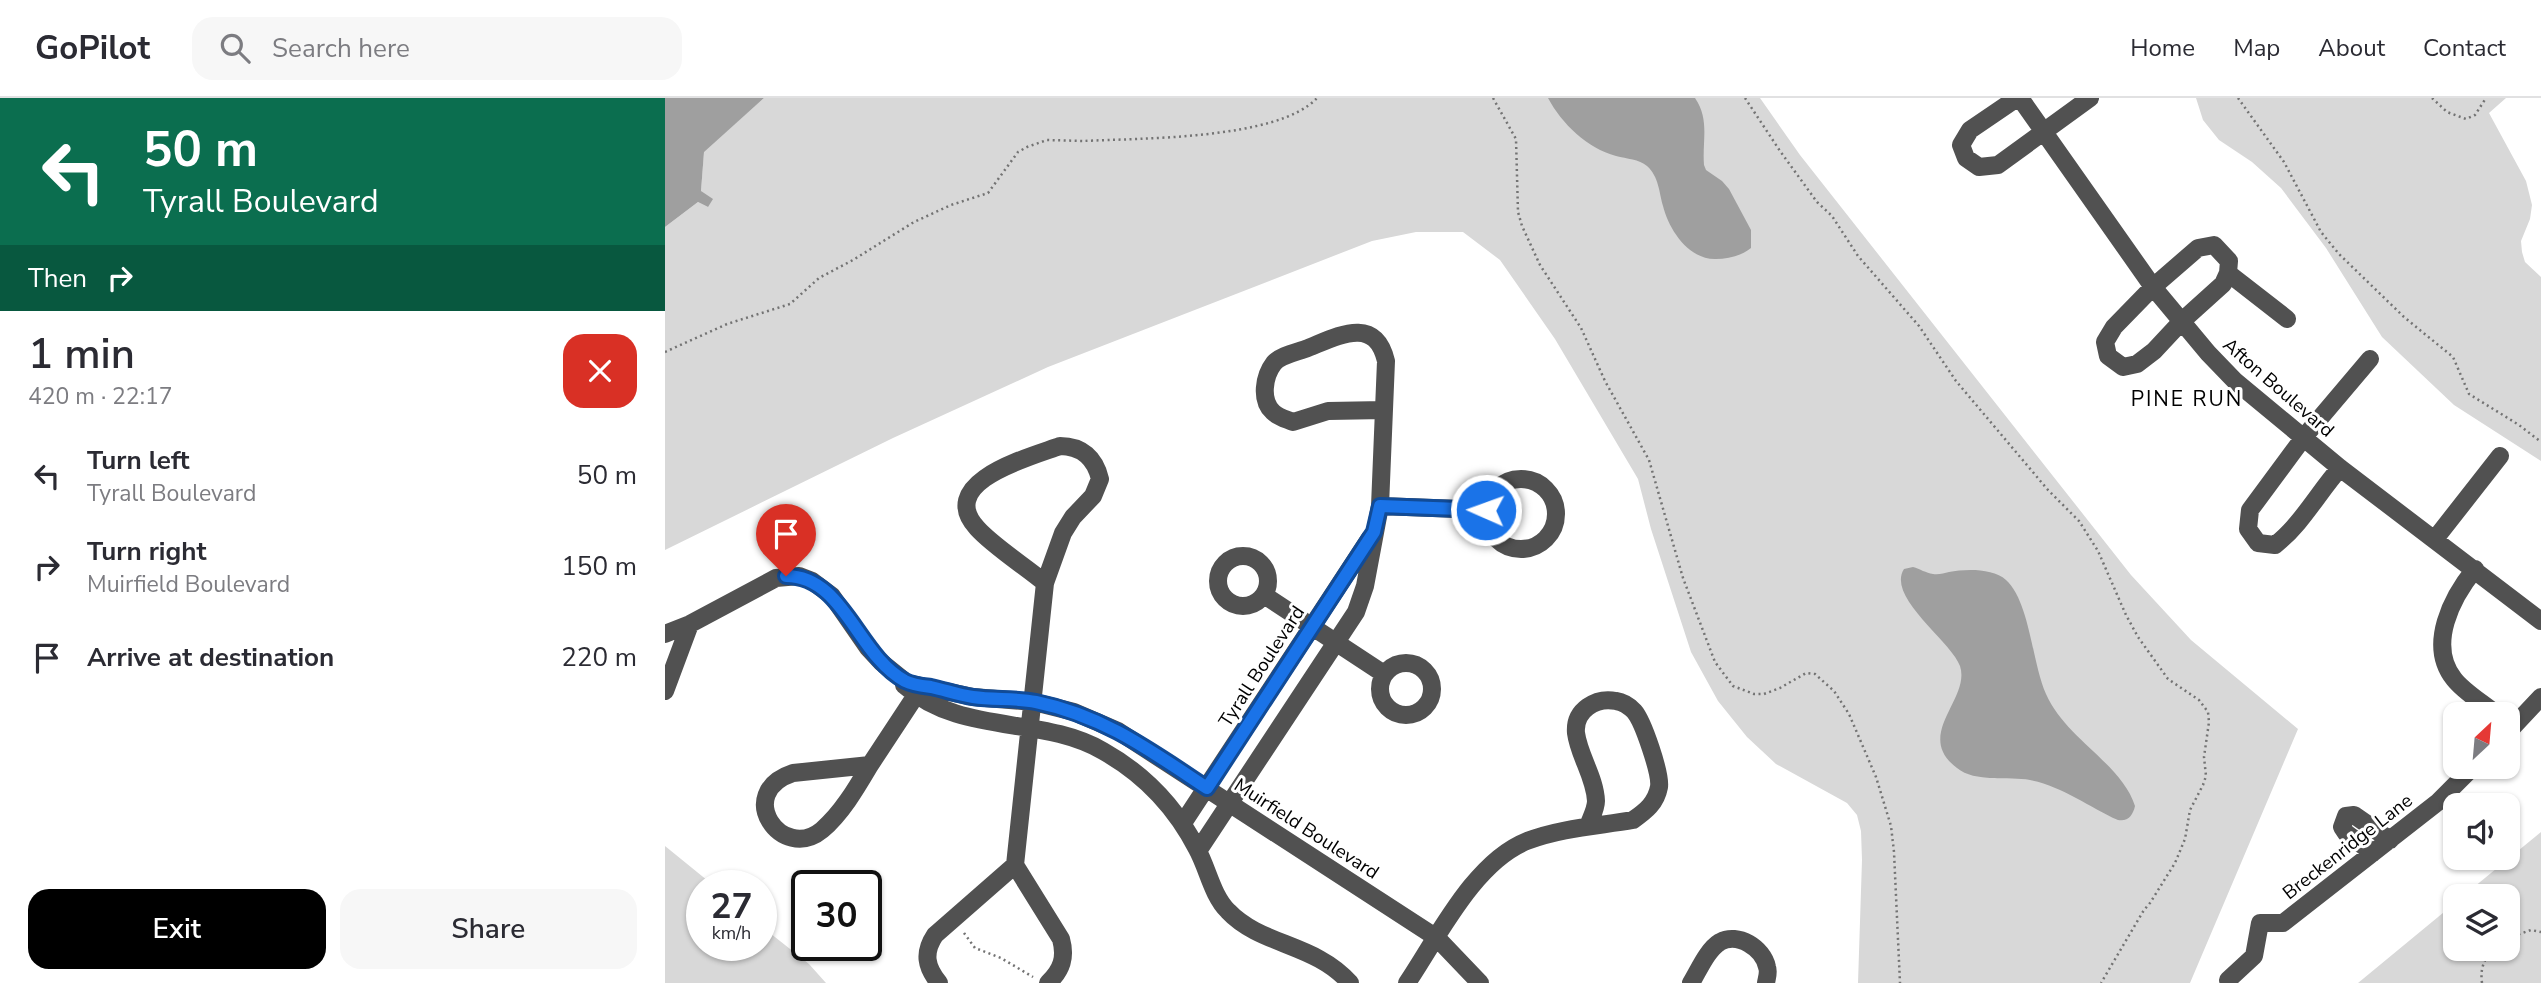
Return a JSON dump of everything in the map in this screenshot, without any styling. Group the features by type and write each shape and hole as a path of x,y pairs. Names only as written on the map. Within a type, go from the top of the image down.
{"street":[{"name":"Afton Boulevard","path":"2019,98 2154,287 2208,353 2235,381 2340,468 2541,621"},
{"path":"2019,98 1970,130 1961,145 1966,158 1979,167 1998,164 2091,98"},
{"path":"2214,245 2229,261 2228,273 2223,284 2137,364 2123,367 2108,356 2105,342 2114,327 2198,247 2214,245"},
{"path":"2228,273 2287,319"},
{"name":"Tyrall Boulevard","path":"1183,823 1324,636 1356,612 1365,586 1380,506 1384,410 1386,361 1383,348 1375,338 1348,331 1276,360 1268,372 1265,383 1266,402 1273,412 1293,422 1328,411 1384,410"},
{"path":"2340,468 2288,535 2275,545 2258,542 2248,529 2250,510 2304,437 2370,359"},
{"path":"1042,980 1059,972 1064,951 1061,939 1016,865 1045,583 1063,533 1073,517 1093,496 1100,479 1092,459 1084,451 1070,446 1060,446 999,469 980,480 971,489 967,500 967,513 977,528 1045,583"},
{"path":"2435,539 2500,456"},
{"path":"1523,479 1536,482 1548,490 1555,502 1557,516 1553,529 1545,540 1533,548 1520,550 1506,546 1495,538 1488,526 1486,510 1489,499 1497,488 1509,481 1523,479"},
{"path":"1380,506 1486,510"},
{"name":"Tyrall Boulevard","path":"1198,851 1230,804 1324,636 1374,532"},
{"path":"2475,569 2462,585 2448,613 2442,641 2446,666 2455,681 2481,702"},
{"name":"Muirfield Boulevard","path":"665,634 690,624 776,578 799,576 812,580 832,596 868,648 919,691 975,720 1061,735 1102,750 1140,777 1165,800 1183,823 1220,901 1229,912 1241,923 1323,959 1350,983"},
{"path":"1264,595 1384,674"},
{"path":"665,691 690,624"},
{"path":"870,765 793,773 782,777 772,785 765,797 768,822 776,831 800,839 822,830 852,795 919,691"},
{"name":"Muirfield Boulevard","path":"919,691 1034,702 1101,722 1437,938 1480,983"},
{"path":"2520,717 2541,697"},
{"path":"1407,983 1481,873 1507,851 1547,835 1633,820 1654,802 1658,790 1658,771 1636,713 1618,701 1598,701 1588,706 1577,723 1576,733 1594,787 1596,803 1588,826"},
{"name":"Breckenridge Lane","path":"2228,980 2254,956 2260,923 2283,923 2438,802 2461,779"},
{"path":"2373,853 2346,833 2342,827 2346,816 2354,815 2390,840"},
{"path":"939,983 928,965 926,955 935,935 1016,865"},
{"path":"1691,983 1717,944 1727,939 1739,939 1761,953 1769,970 1766,983"}],"path":[{"path":"665,352 727,324 790,304 819,278 914,222 988,192 1017,152 1034,144 1063,139 1083,141 1213,133 1290,115 1309,106 1317,98"},
{"path":"1493,98 1516,139 1518,212 1522,226 1540,265 1573,313 1605,381 1649,460 1683,578 1715,662 1734,686 1754,694 1764,694 1780,688 1806,673 1815,674 1834,691 1850,714 1876,777 1891,826 1900,983"},
{"path":"1745,98 1817,202 1832,216 1857,257 1919,326 1956,381 2048,490 2079,521 2098,551 2138,637 2168,678 2199,700 2208,712 2204,757 2206,776 2190,810 2180,851 2175,863 2113,958 2101,983"},
{"path":"2238,98 2284,162 2321,232 2339,254 2404,317 2453,356 2469,394 2541,442"},
{"path":"2432,98 2447,112 2466,119 2475,115 2486,98"},
{"path":"951,921 969,938 975,948 1001,958 1024,973 1042,980"},
{"path":"2520,933 2531,930 2541,932"},
{"path":"2482,983 2481,968 2484,961"}],"shaded area":[{"path":"665,98 764,98 704,152 701,191 713,199 708,207 698,202 665,227"},
{"path":"764,98 1760,98 1800,155 2131,575 2191,640 2298,729 2190,983 1858,983 1862,860 1861,831 1857,815 1847,803 1776,764 1747,737 1718,701 1691,652 1651,529 1638,479 1555,339 1500,260 1463,232 1416,232 1372,241 1048,367 893,438 665,550 665,227 698,202 708,207 701,191 704,151"},
{"path":"1548,98 1695,98 1704,123 1704,165 1706,170 1729,189 1751,230 1751,248 1734,257 1716,259 1697,255 1682,242 1670,225 1651,170 1644,164 1605,152 1585,141 1560,117"},
{"path":"2196,98 2506,98 2489,113 2526,181 2532,205 2530,219 2521,241 2525,262 2541,277 2541,461 2454,405 2382,337 2326,248 2281,188 2252,162 2219,140 2203,120"},
{"path":"1913,567 1935,574 1979,570 1994,573 2006,580 2014,590 2026,618 2046,694 2066,724 2106,764 2128,791 2135,806 2129,817 2118,820 2042,783 1964,773 1945,755 1940,743 1942,730 1958,691 1960,666 1911,605 1904,592 1901,580 1904,569"},
{"path":"2541,832 2541,983 2358,983 2443,913 2443,961 2520,961 2520,884 2478,884 2495,870 2520,870 2520,849"},
{"path":"665,846 695,870 686,870 686,961 777,961 777,939 791,950 791,961 805,961 826,983 665,983"}],"district":[{"name":"PINE RUN","path":"2187,399"}],"route":[{"path":"786,576 799,576 823,587 868,648 907,682 973,697 1034,702 1075,712 1118,731 1207,788 1374,532 1380,506 1486,510"}]}
